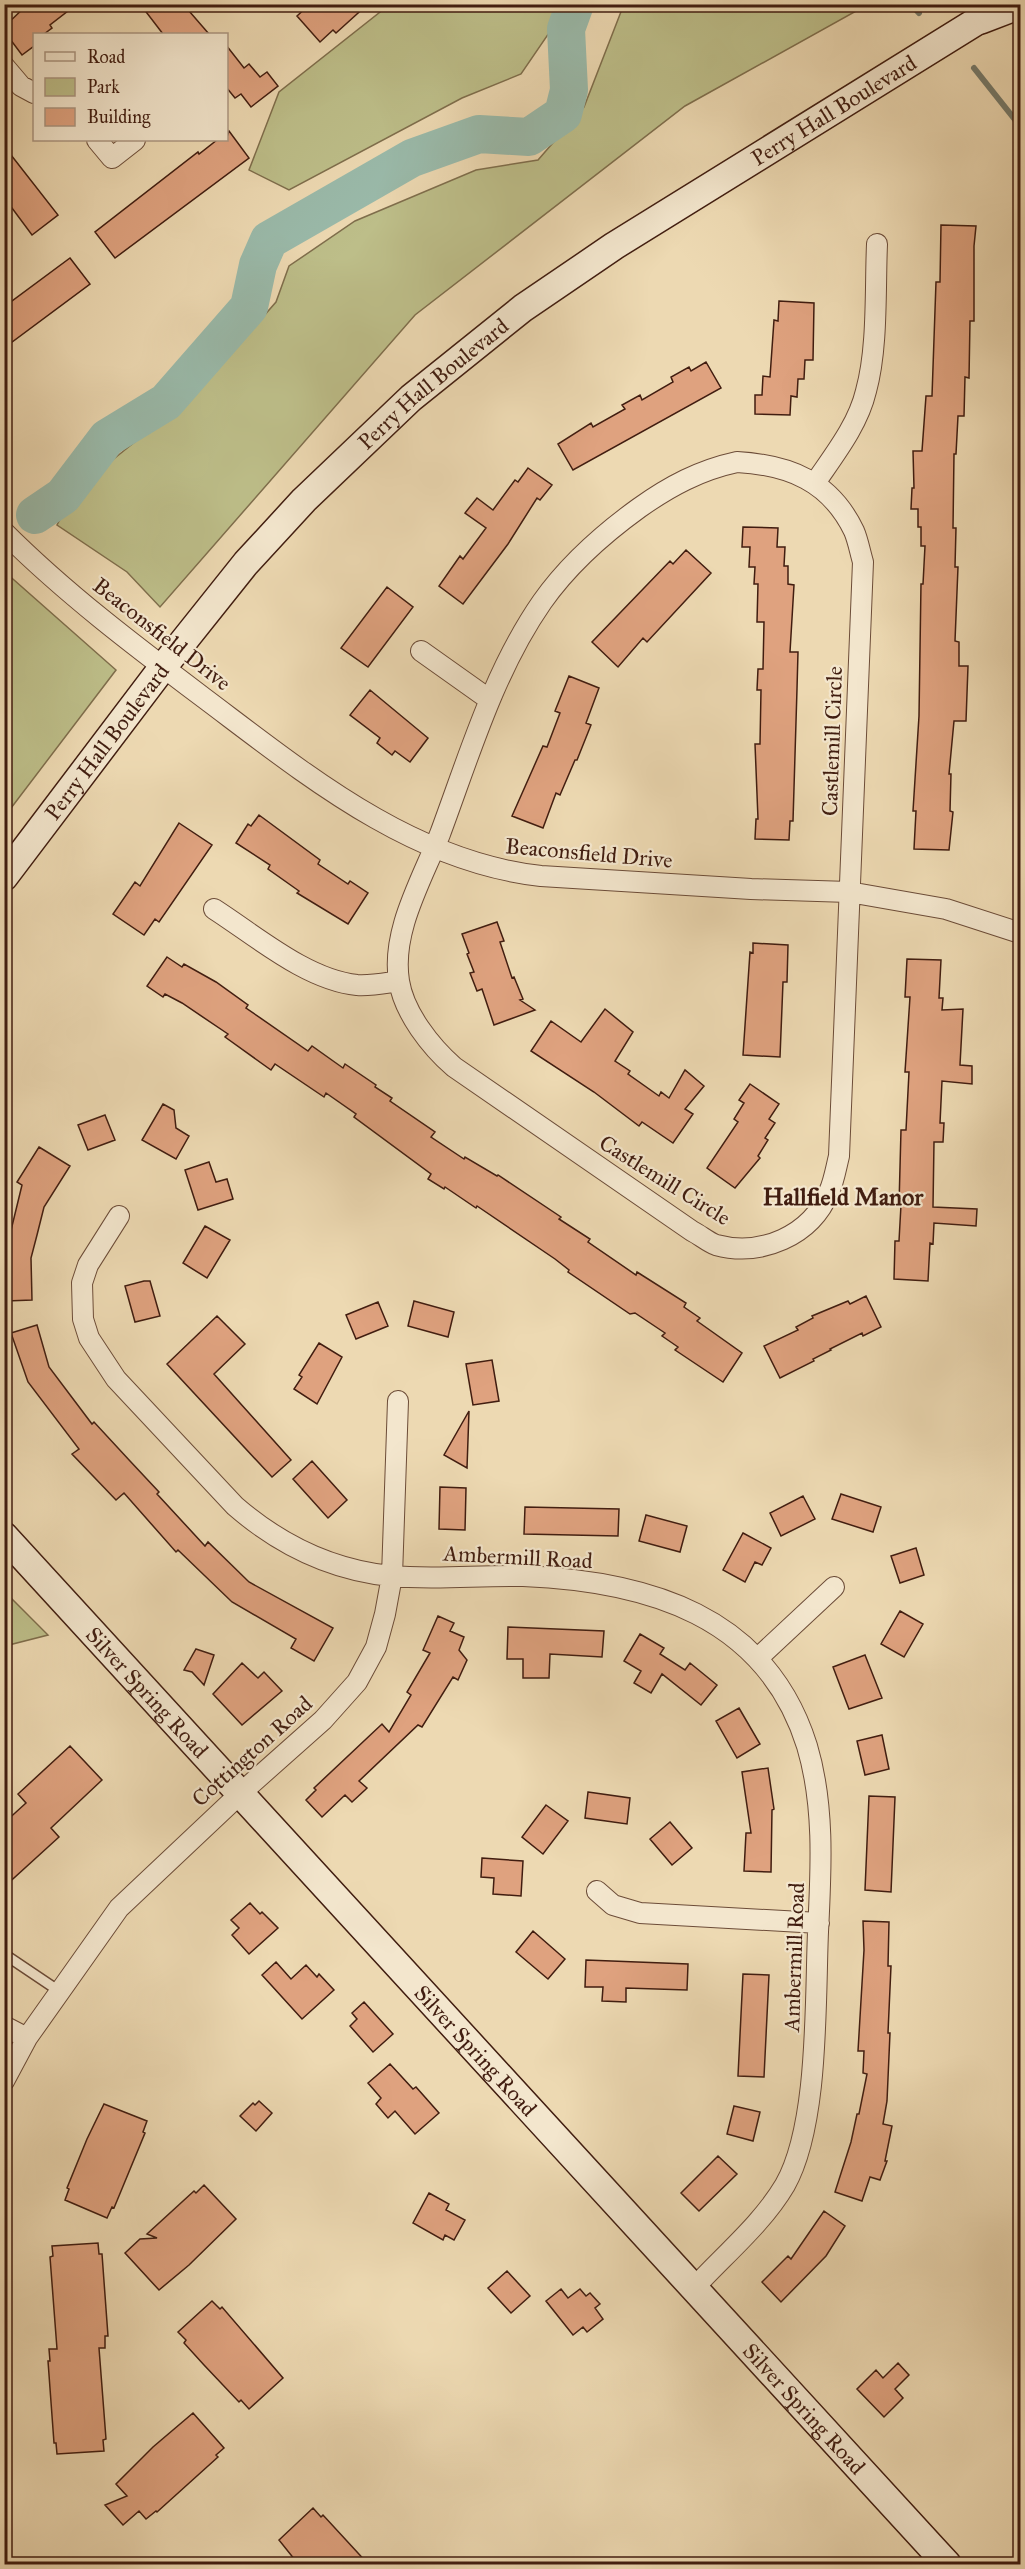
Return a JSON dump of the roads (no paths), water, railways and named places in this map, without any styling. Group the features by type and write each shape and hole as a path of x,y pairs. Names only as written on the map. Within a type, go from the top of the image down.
{"main road":[{"name":"Perry Hall Boulevard","path":"4,877 163,667 246,564 304,500 411,398 523,308 614,246 987,13 1020,5"},
{"name":"Silver Spring Road","path":"4,1536 242,1792 947,2565"}],"street":[{"path":"4,66 21,86 33,92"},
{"path":"98,141 112,158 134,141"},
{"path":"815,483 851,428 867,390 873,337 877,244"},
{"name":"Castlemill Circle","path":"737,462 787,469 815,483 837,505 854,531 863,562 839,1148 829,1194 806,1225 776,1244 758,1248 736,1248 714,1244 454,1067 434,1050 403,998 399,981 399,955 404,925 490,700 516,645 542,602 566,572 593,545 659,494 691,476 713,467 737,462"},
{"name":"Beaconsfield Drive","path":"4,532 47,572 163,667 331,792 381,822 473,862 506,872 751,889 849,892 946,909 1020,933"},
{"path":"421,651 490,700"},
{"path":"214,909 310,971 333,980 358,985 399,981"},
{"name":"Ambermill Road","path":"119,1216 87,1265 82,1283 81,1302 89,1338 116,1379 235,1506 264,1530 299,1551 325,1562 356,1570 392,1576 522,1576 579,1580 633,1589 666,1599 716,1623 758,1658 781,1690 796,1717 807,1747 819,1820 822,1860 814,2055 805,2121 795,2162 785,2185 758,2220 694,2288"},
{"name":"Cottington Road","path":"4,2081 27,2038 119,1908 242,1792 323,1720 357,1682 375,1647 385,1614 392,1576 398,1401"},
{"path":"758,1658 834,1587"},
{"path":"597,1891 606,1901 640,1913 819,1923"},
{"path":"4,2026 27,2038"}],"lane":[{"path":"4,1954 59,1991"}],"waterway":[{"path":"35,515 63,496 107,438 166,402 249,307 258,265 269,240 412,158 479,134 529,137 563,114 569,90 566,29 575,4"},
{"path":"911,4 919,13"},
{"path":"974,68 1020,126"}],"district":[{"name":"Hallfield Manor","path":"843,1197"}]}
